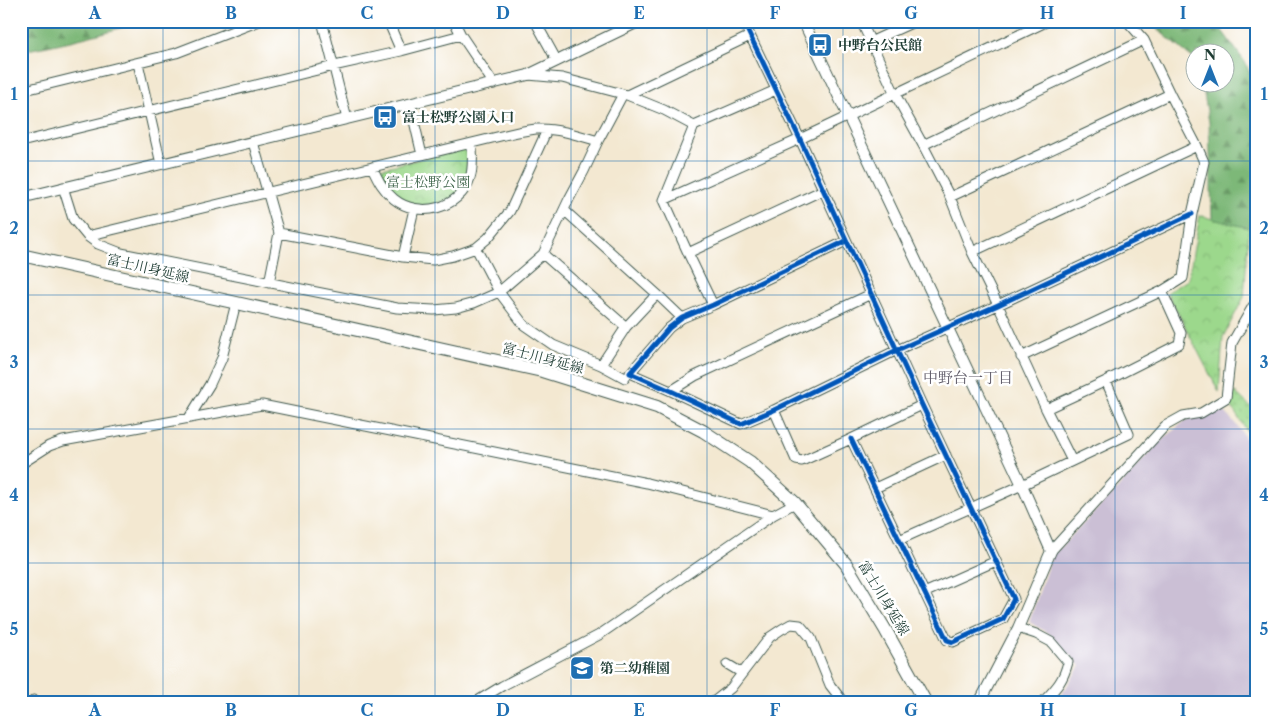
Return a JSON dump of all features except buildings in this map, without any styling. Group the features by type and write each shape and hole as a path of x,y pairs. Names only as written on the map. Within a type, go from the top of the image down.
{"main road":[{"name":"富士川身延線","path":"21,255 542,371 657,407 703,431 750,462 795,503 846,564 926,703"}],"street":[{"path":"21,92 176,53 259,21"},
{"path":"322,21 347,119"},
{"path":"388,21 401,51"},
{"path":"454,21 494,84"},
{"path":"535,21 557,61"},
{"path":"21,198 528,75 640,21"},
{"path":"743,21 800,139 922,405 1014,599 1003,619 953,642 946,640 851,439"},
{"path":"803,21 1022,485 1051,551"},
{"path":"861,21 895,94 950,197 972,252 1072,462"},
{"path":"870,42 916,21"},
{"path":"664,200 800,139 1048,21"},
{"path":"1021,357 1162,291 1183,278 1192,214 1204,162 1144,40 1127,21"},
{"path":"21,142 462,35"},
{"path":"63,187 73,218 87,236 98,244 121,253 397,308 434,310 456,308 474,303 499,292 542,254 598,141 625,94 750,36"},
{"path":"923,145 1144,40"},
{"path":"138,63 162,164"},
{"path":"528,75 562,78 625,94 664,110 694,126"},
{"path":"713,305 664,200 694,126 776,90"},
{"path":"950,197 1170,94"},
{"path":"410,104 422,155"},
{"path":"87,236 509,134 536,129 575,134 598,141"},
{"path":"279,233 403,257 433,260 453,256 476,248 488,238 510,211 547,130"},
{"path":"253,142 279,233 270,283"},
{"path":"372,168 382,187 395,200 414,209 439,207 449,204 465,189 472,169 472,143"},
{"path":"972,252 1197,146"},
{"path":"688,253 823,190"},
{"path":"403,257 414,209"},
{"path":"564,210 682,318"},
{"path":"846,241 682,318 669,328 630,374 642,377 741,424 1192,214"},
{"path":"476,248 499,292 524,325 553,345 601,365 625,378"},
{"path":"542,254 626,327"},
{"path":"1046,409 1179,344 1181,333 1162,291"},
{"path":"601,365 626,327 657,294"},
{"path":"671,391 695,376 871,294"},
{"path":"189,418 210,384 222,358 236,303"},
{"path":"979,703 1018,628 1051,551 1165,426 1183,416 1201,413 1226,398 1232,343 1253,306 1257,311"},
{"path":"899,540 1072,462 1129,434 1106,381"},
{"path":"21,464 49,446 63,441 262,405 647,483 773,515"},
{"path":"774,410 796,460 802,461 922,405"},
{"path":"875,488 946,455"},
{"path":"474,703 598,635 773,515 795,503"},
{"path":"924,592 996,561"},
{"path":"712,703 731,688 770,637 791,624 800,625 811,638 830,685 844,703"},
{"path":"1018,628 1036,634 1051,642 1068,662 1065,674 1058,686 1042,703"},
{"path":"727,664 742,673"}],"shaded area":[{"path":"1220,406 1238,427 1257,455 1257,703 1056,703 1080,666 1048,633 1029,622 1051,557 1118,488 1158,443 1185,421"}],"green space":[{"path":"21,21 144,21 83,38 21,51"},
{"path":"1147,21 1215,21 1230,42 1186,42 1186,53"},
{"path":"1236,50 1245,62 1257,89 1257,203 1249,228 1212,219 1209,122 1204,92 1236,92"},
{"name":"富士松野公園","path":"468,148 469,168 463,185 452,198 432,205 414,205 403,200 387,187 378,169"},
{"path":"1200,215 1249,228 1244,297 1223,337 1219,392 1167,292 1188,280"},
{"path":"1235,392 1257,413 1257,446 1228,402"}],"cycle path":[{"path":"743,21 800,139 922,405 1014,599 1003,619 953,642 947,640 851,439"},
{"path":"846,241 682,318 669,328 630,373 741,424 1192,214"}],"place":[{"name":"中野台公民館","path":"820,45"},
{"name":"富士松野公園入口","path":"385,117"},
{"name":"第二幼稚園","path":"582,668"}],"district":[{"name":"中野台一丁目","path":"968,377"}]}
